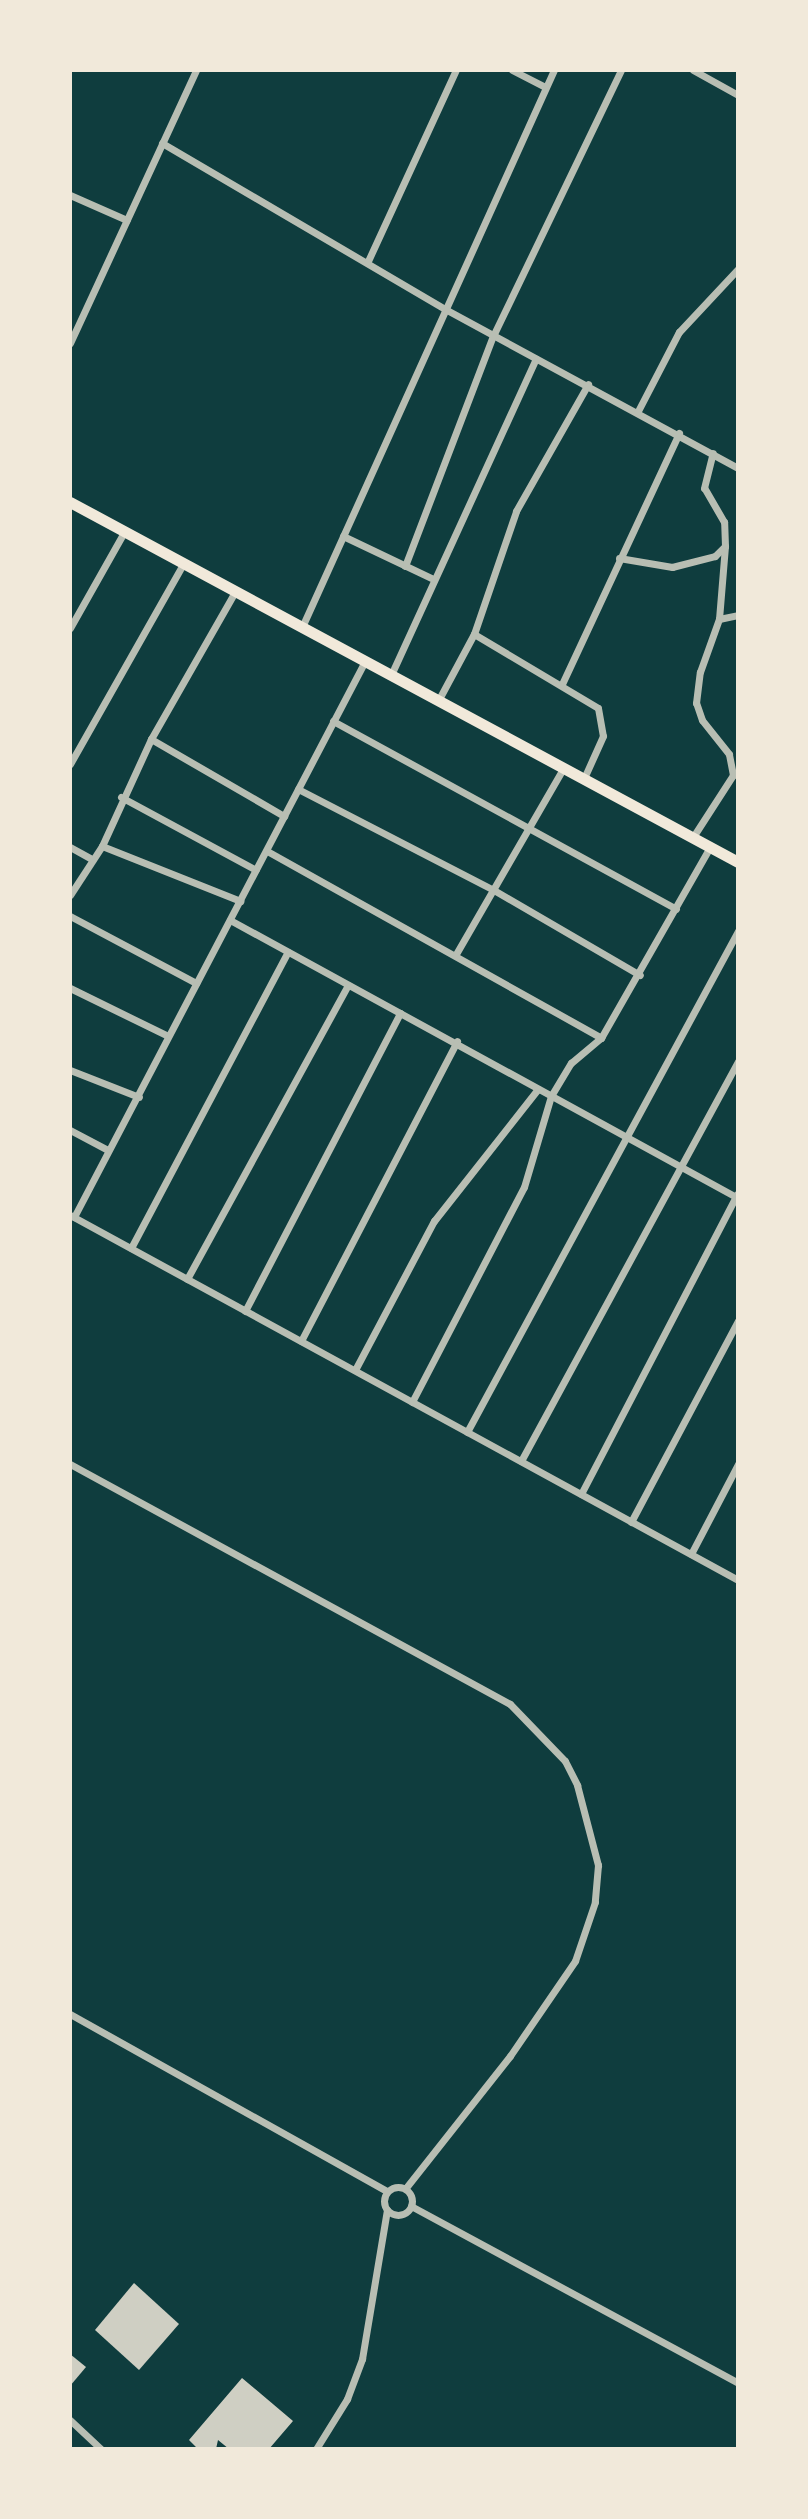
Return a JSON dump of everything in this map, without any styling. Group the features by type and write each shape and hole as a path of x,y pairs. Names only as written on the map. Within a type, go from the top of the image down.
{"main road":[{"path":"70,502 438,701 585,776 738,862"}],"street":[{"path":"70,343 196,70"},
{"path":"368,261 456,70"},
{"path":"512,70 545,87"},
{"path":"302,627 554,70"},
{"path":"405,566 493,336 621,70"},
{"path":"693,70 738,95"},
{"path":"162,143 368,261 445,309 679,433 738,468"},
{"path":"70,195 127,220"},
{"path":"638,411 679,332 738,269"},
{"path":"391,675 431,578 536,359"},
{"path":"438,701 474,634 516,511 588,384"},
{"path":"562,684 679,433"},
{"path":"693,837 733,775 729,754 702,720 696,703 700,672 719,619 725,546 724,522 704,488 713,453"},
{"path":"70,628 124,532"},
{"path":"343,536 431,578"},
{"path":"619,558 672,567 715,556 725,546"},
{"path":"70,764 183,564"},
{"path":"70,895 90,858 102,846 121,797 151,739 235,592"},
{"path":"719,619 738,615"},
{"path":"474,634 598,708 604,726 585,776"},
{"path":"365,661 139,1097 72,1216 738,1580"},
{"path":"333,721 676,909"},
{"path":"151,739 284,816"},
{"path":"456,954 564,767"},
{"path":"298,789 492,889 640,975"},
{"path":"121,797 256,870"},
{"path":"102,846 240,901"},
{"path":"70,847 90,858"},
{"path":"412,1402 524,1187 551,1096 571,1063 601,1038 640,975 710,847"},
{"path":"267,851 456,954 601,1038"},
{"path":"70,916 196,983"},
{"path":"230,920 457,1041 623,1138 737,1196 581,1494"},
{"path":"467,1432 623,1138 738,931"},
{"path":"131,1248 288,952"},
{"path":"187,1279 348,985"},
{"path":"70,988 168,1036"},
{"path":"245,1311 400,1013"},
{"path":"301,1341 457,1041"},
{"path":"521,1461 738,1061"},
{"path":"70,1070 139,1097"},
{"path":"355,1370 434,1221 538,1089"},
{"path":"70,1130 108,1150"},
{"path":"631,1522 738,1321"},
{"path":"70,1464 510,1704 565,1761 577,1785 598,1865 595,1902 575,1961 510,2056 405,2189 387,2191 70,2014"},
{"path":"691,1554 738,1464"},
{"path":"405,2189 411,2206 738,2383"},
{"path":"316,2449 347,2399 362,2359 387,2210 387,2191"},
{"path":"387,2210 398,2215 411,2206"},
{"path":"70,2420 101,2449"}],"building":[{"path":"134,2283 179,2324 139,2370 95,2330"},
{"path":"70,2354 86,2367 70,2386"},
{"path":"242,2378 293,2421 269,2449 229,2449 218,2440 216,2449 198,2449 189,2440"}]}
